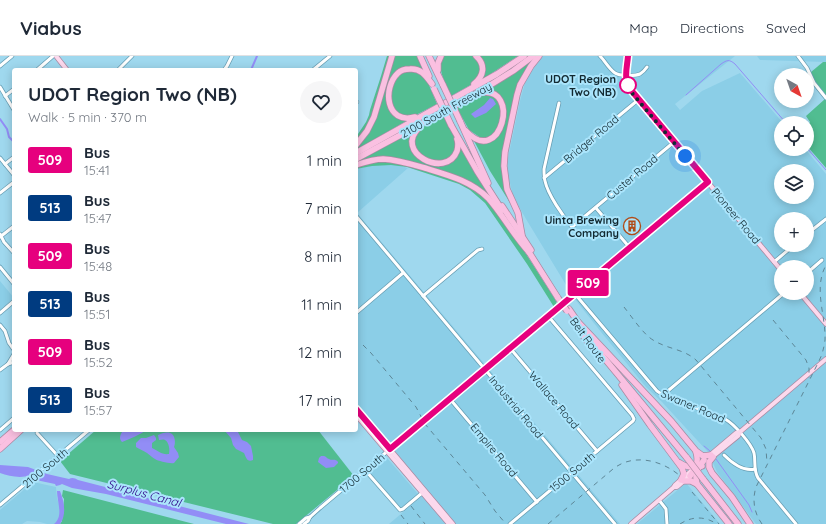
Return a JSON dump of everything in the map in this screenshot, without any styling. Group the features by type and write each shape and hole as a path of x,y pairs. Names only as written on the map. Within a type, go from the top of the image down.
{"highway":[{"path":"358,142 374,117 392,56"},
{"name":"Belt Route","path":"420,56 452,126 477,171 560,297"},
{"name":"Belt Route","path":"430,56 464,128 486,180 568,310 591,346 621,384 686,459"},
{"path":"441,56 437,66 442,82"},
{"path":"471,88 482,74 483,69 482,64 476,56"},
{"name":"2100 South Freeway","path":"358,152 502,71 524,56"},
{"name":"2100 South Freeway","path":"358,158 471,97 513,71 533,56"},
{"path":"524,239 518,213 507,189 504,166 505,152 520,85 531,66 539,56"},
{"path":"423,115 404,119 392,112 389,94 390,88 398,73 405,69 414,69 422,72 433,87"},
{"path":"464,128 476,140 479,141 486,140 496,135 502,124 504,109 503,103 496,95 481,93 471,97"},
{"path":"446,111 415,131 412,146 419,156 427,161 436,163 445,162 456,154 458,147 458,142 452,126"},
{"path":"358,164 367,161 383,159 402,161 455,177 466,182 488,198 529,252"},
{"name":"Belt Route","path":"568,310 605,359 686,459 700,481 734,524"},
{"path":"578,322 672,422 696,451 703,456 712,456 709,464 712,473"},
{"path":"621,384 684,471 682,481 700,481"},
{"path":"2,440 12,432"},
{"path":"0,449 19,432"},
{"path":"696,451 698,461 695,476 729,524"},
{"path":"672,454 688,467 706,469 712,473 733,499 750,524"},
{"name":"Belt Route","path":"700,481 738,524"}],"main road":[{"path":"54,56 65,68"},
{"path":"626,75 628,56"},
{"name":"Pioneer Road","path":"626,75 626,80 629,87 638,100 774,262"},
{"path":"806,300 826,324"},
{"path":"631,524 674,487 677,487 697,468 738,436 740,432 826,359"},
{"path":"358,412 448,524"},
{"path":"358,417 453,524"}],"street":[{"path":"0,66 12,56"},
{"path":"39,68 54,56"},
{"path":"120,68 132,56"},
{"path":"226,68 232,56"},
{"path":"315,68 330,56"},
{"path":"600,56 615,74 638,75 647,67"},
{"path":"798,56 807,68 814,83 826,98"},
{"path":"0,87 12,106"},
{"path":"6,96 12,91"},
{"name":"Bridger Road","path":"544,178 638,100"},
{"path":"544,178 544,169 559,103"},
{"name":"Custer Road","path":"544,178 558,207 572,227 674,142"},
{"path":"0,158 12,173"},
{"path":"5,164 12,159"},
{"name":"1700 South","path":"304,524 310,517 365,470 708,182"},
{"path":"0,193 12,184"},
{"path":"596,208 630,248"},
{"name":"Industrial Road","path":"358,218 615,524"},
{"path":"814,228 826,218"},
{"path":"12,227 0,236 12,251"},
{"path":"423,296 478,250 482,249"},
{"path":"776,260 786,252"},
{"path":"814,267 822,260"},
{"path":"0,267 12,282"},
{"path":"358,309 403,273"},
{"name":"Swaner Road","path":"575,294 655,389 663,395 725,419 740,432 752,448 755,457 755,470 759,480 796,524"},
{"path":"663,395 776,300"},
{"path":"0,313 12,303"},
{"name":"1500 South","path":"510,524 634,419 548,316"},
{"path":"0,325 5,331 12,347"},
{"name":"Wallace Road","path":"510,348 597,451"},
{"path":"8,364 12,357"},
{"path":"0,370 12,363"},
{"name":"Empire Road","path":"450,399 537,502"},
{"path":"0,430 12,420"},
{"name":"2100 South","path":"0,505 87,432"},
{"path":"38,433 58,456"},
{"path":"724,455 737,466 747,470 755,470"},
{"path":"365,470 400,510 422,493"},
{"path":"659,500 666,509 667,524"},
{"name":"1700 South","path":"299,524 306,518 310,517"}],"shaded area":[{"path":"543,56 735,56 675,104 680,110 702,91 740,73 777,116 774,116 774,156 811,156 826,174 826,524 756,524 717,472 708,452 662,402 646,387 574,298 513,196 508,174 508,158 526,79"},
{"path":"757,56 826,56 826,62 760,60"},
{"path":"490,98 493,99 496,104 486,113 475,118 471,114 484,105"},
{"path":"375,165 397,165 408,168 358,212 358,169"},
{"path":"358,214 620,524 389,524 428,491 358,408"},
{"path":"0,281 12,296 12,300 0,310"},
{"path":"122,432 143,432 122,442 120,438"},
{"path":"226,432 238,432 242,440 251,446 253,460 249,461 244,453 236,449 231,438"},
{"path":"170,433 174,437 174,447 179,457 174,463 167,463 157,460 136,447 136,443 141,438 154,435 156,440 152,443 152,448 162,453 169,454 167,442 164,440 159,440 158,435"},
{"path":"321,456 325,456 330,460 336,460 338,463 334,467 326,468 318,462"},
{"path":"387,458 418,494 401,508 370,472"},
{"path":"0,465 28,467 47,474 69,479 75,478 249,524 226,524 106,494 72,488 62,484 56,486 55,484 36,480 30,475 15,477 0,473"},
{"path":"33,482 56,487 60,507 60,517 57,524 27,521 22,524 0,524 0,510"},
{"path":"686,483 720,524 637,524"},
{"path":"57,491 60,491 64,503 64,516 60,524 54,524 59,517"}],"green space":[{"path":"387,56 392,56 371,122 358,140 358,134 366,122"},
{"path":"394,56 418,56 424,71 405,68 391,83 391,109 408,120 358,149 358,144 366,133"},
{"path":"443,56 474,56 477,59 481,69 474,83 451,96 441,71 441,61"},
{"path":"477,56 518,56 480,81 482,77"},
{"path":"537,56 525,74 504,159 512,206 490,171 473,139 494,138 505,111 492,92 488,90"},
{"path":"823,62 826,62 826,95 814,80 814,70"},
{"path":"411,69 426,78 437,104 414,116 403,117 392,106 391,91 397,75"},
{"path":"481,94 498,97 503,119 492,137 481,138 469,130 457,108"},
{"path":"825,99 826,100 826,168 814,154 814,116 806,116"},
{"path":"443,115 456,139 457,144 452,157 437,163 420,155 413,144 418,130"},
{"path":"415,130 411,140 423,159 447,163 460,146 501,212 479,188 400,159 358,161"},
{"path":"386,160 453,177 485,196 510,229 553,296 557,305 554,307 527,264 485,203 470,190 459,184 407,167 391,165 358,169 358,165"},
{"path":"94,432 320,432 354,476 296,524 273,524 70,474 60,461"},
{"path":"63,490 194,524 60,524 62,521 64,499 62,496"}],"waterway":[{"path":"252,68 257,56"},
{"path":"686,95 721,64 726,61 731,61 780,116"},
{"path":"0,119 12,140"},
{"path":"814,156 826,170"},
{"path":"704,446 710,451"},
{"path":"716,459 749,505 752,512"}],"railway":[{"path":"762,524 754,506 756,487 819,361 823,349 825,331 820,283 826,265"},
{"path":"624,307 642,330 653,340 691,356 696,360 761,438 766,449 767,463"},
{"path":"773,320 806,360 809,368 809,378"},
{"path":"363,345 416,407 425,424 485,495 495,511 506,524"},
{"path":"548,524 613,469 629,461 647,460 655,462 664,465 679,475"},
{"path":"692,492 719,524"},
{"path":"411,506 425,524"},
{"path":"401,515 408,524"},
{"path":"680,524 694,518 703,518 717,524"}],"bus line":[{"name":"509","path":"358,411 390,449 708,182 629,87 626,80 628,56"}],"place":[{"name":"UDOT Region Two (NB)","path":"628,85"},
{"name":"Uinta Brewing Company","path":"632,226"}],"route":[{"path":"628,85 627,83 629,87 632,93 685,156"}],"water label":[{"name":"Surplus Canal","path":"144,493"}]}
